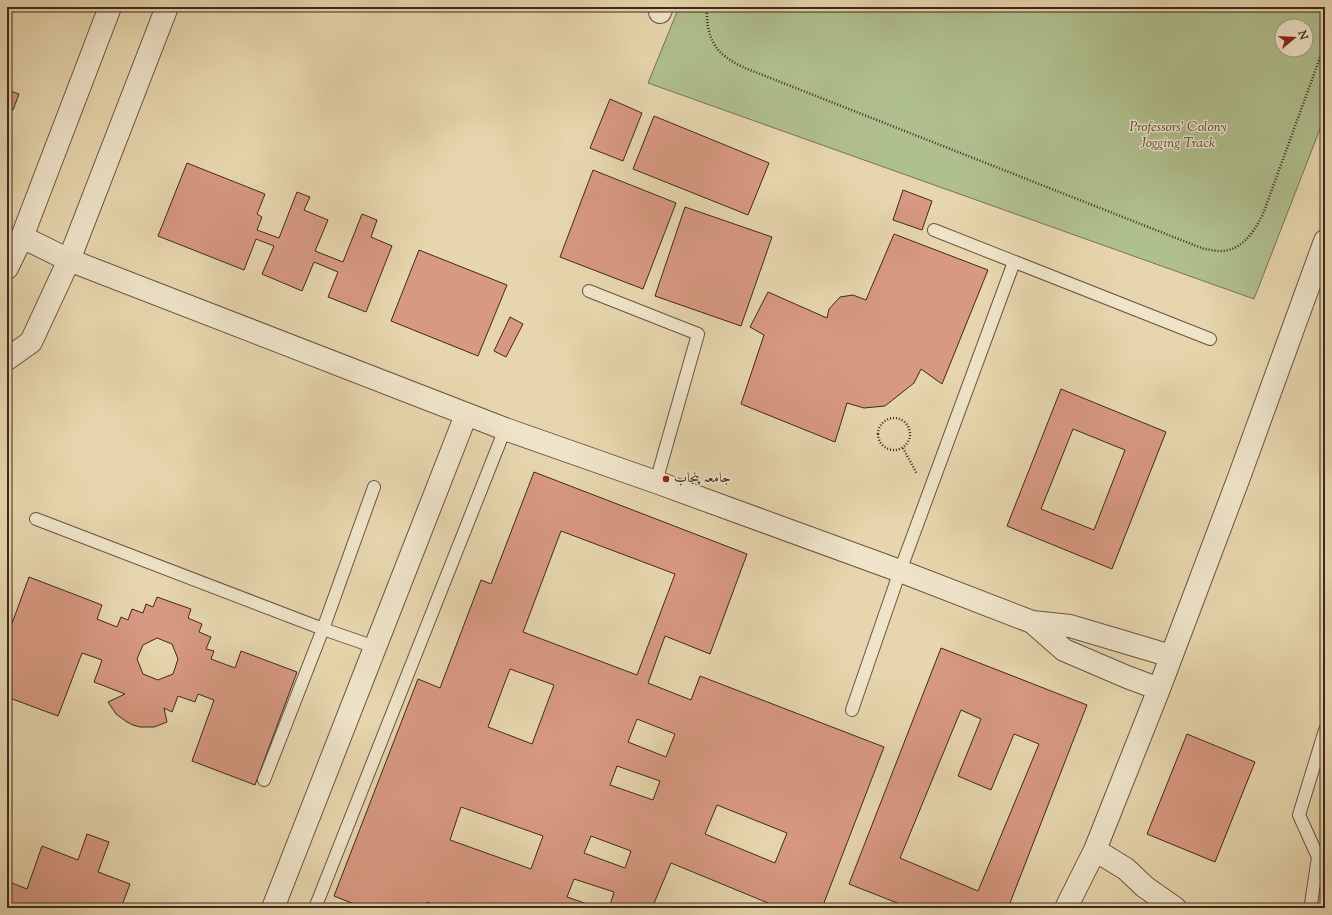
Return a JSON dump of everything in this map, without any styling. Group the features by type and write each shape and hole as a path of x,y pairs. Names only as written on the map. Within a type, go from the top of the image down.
{"street":[{"path":"7,268 22,237 110,7"},
{"path":"7,359 31,342 69,260 167,7"},
{"path":"22,237 69,260 466,415 900,570 1032,622 1070,626 1171,656"},
{"path":"1066,908 1095,850 1159,689 1238,480 1325,241"},
{"path":"273,908 466,415"},
{"path":"1032,622 1064,650 1159,689"},
{"path":"1095,850 1126,869 1145,887 1175,908"}],"lane":[{"path":"934,230 1210,339"},
{"path":"852,710 900,570 1014,262"},
{"path":"589,291 698,334 656,482"},
{"path":"315,908 505,429"},
{"path":"264,780 322,629 374,487"},
{"path":"36,519 322,629 375,647"},
{"path":"1309,908 1311,904 1318,857 1299,815 1325,730"}],"path":[{"path":"708,7 708,30 714,45 725,57 745,68 1204,249 1220,251 1234,249 1246,240 1256,229 1263,214 1325,44"},
{"path":"891,418 898,418 905,422 909,428 910,435 908,442 903,448 889,450 883,447 878,441 877,433 879,426 884,421 891,418"},
{"path":"903,448 928,496"}],"green space":[{"name":"Professors' Colony Jogging Track","path":"679,7 1325,7 1325,116 1254,299 648,83"}],"building":[{"path":"7,90 19,94 13,110 7,108"},
{"path":"610,99 642,113 623,161 590,148"},
{"path":"654,116 769,163 748,215 633,169"},
{"path":"187,163 265,194 257,214 262,217 257,230 279,238 297,192 310,197 304,210 328,220 315,251 343,262 362,214 377,220 371,237 392,246 366,312 328,297 338,272 314,262 302,291 262,274 274,246 256,239 244,270 158,236"},
{"path":"593,170 676,203 643,289 560,257"},
{"path":"903,190 932,201 922,230 893,220"},
{"path":"685,207 772,237 741,326 655,296"},
{"path":"894,234 988,270 942,384 921,369 914,383 885,406 864,408 847,403 835,442 741,404 764,335 750,327 768,292 827,318 829,309 840,297 853,295 866,300"},
{"path":"419,250 507,285 478,356 391,321"},
{"path":"510,317 523,324 506,357 494,351"},
{"path":"1061,389 1166,432 1112,569 1007,526","holes":["1073,429 1125,450 1094,530 1041,509"]},
{"path":"534,472 747,554 710,654 665,636 648,683 691,700 700,676 884,747 822,908 766,908 768,903 671,863 652,908 609,908 614,892 574,879 567,897 599,908 443,908 427,902 424,908 364,908 334,896 418,679 440,688 481,580 491,584","holes":["561,531 675,574 637,675 523,632","510,669 554,685 532,744 488,727","637,719 675,734 666,757 628,742","617,766 660,781 653,800 610,785","717,805 787,833 775,863 705,834","461,807 543,836 531,869 450,840","591,836 631,851 625,868 584,853"]},
{"path":"29,577 102,605 97,619 117,627 121,617 128,620 132,609 143,613 146,604 153,607 157,597 191,609 188,618 202,624 199,632 211,637 206,649 214,651 211,659 235,668 241,651 297,672 255,785 192,761 214,700 198,694 195,702 178,696 172,712 164,708 167,722 154,727 140,727 133,725 116,714 108,702 125,694 94,682 102,660 82,653 58,716 7,697 7,637","holes":["157,638 172,644 178,659 173,674 158,680 143,674 137,659 143,645"]},
{"path":"941,648 1087,705 1008,908 910,908 849,884","holes":["961,710 981,719 958,776 991,790 1014,734 1039,744 978,891 900,858"]},
{"path":"1187,734 1255,762 1215,862 1147,834"},
{"path":"87,834 109,842 98,872 130,884 121,908 7,908 7,881 27,889 42,846 78,860"}],"place":[{"name":"جامعہ پنجاب","path":"666,479"}]}
